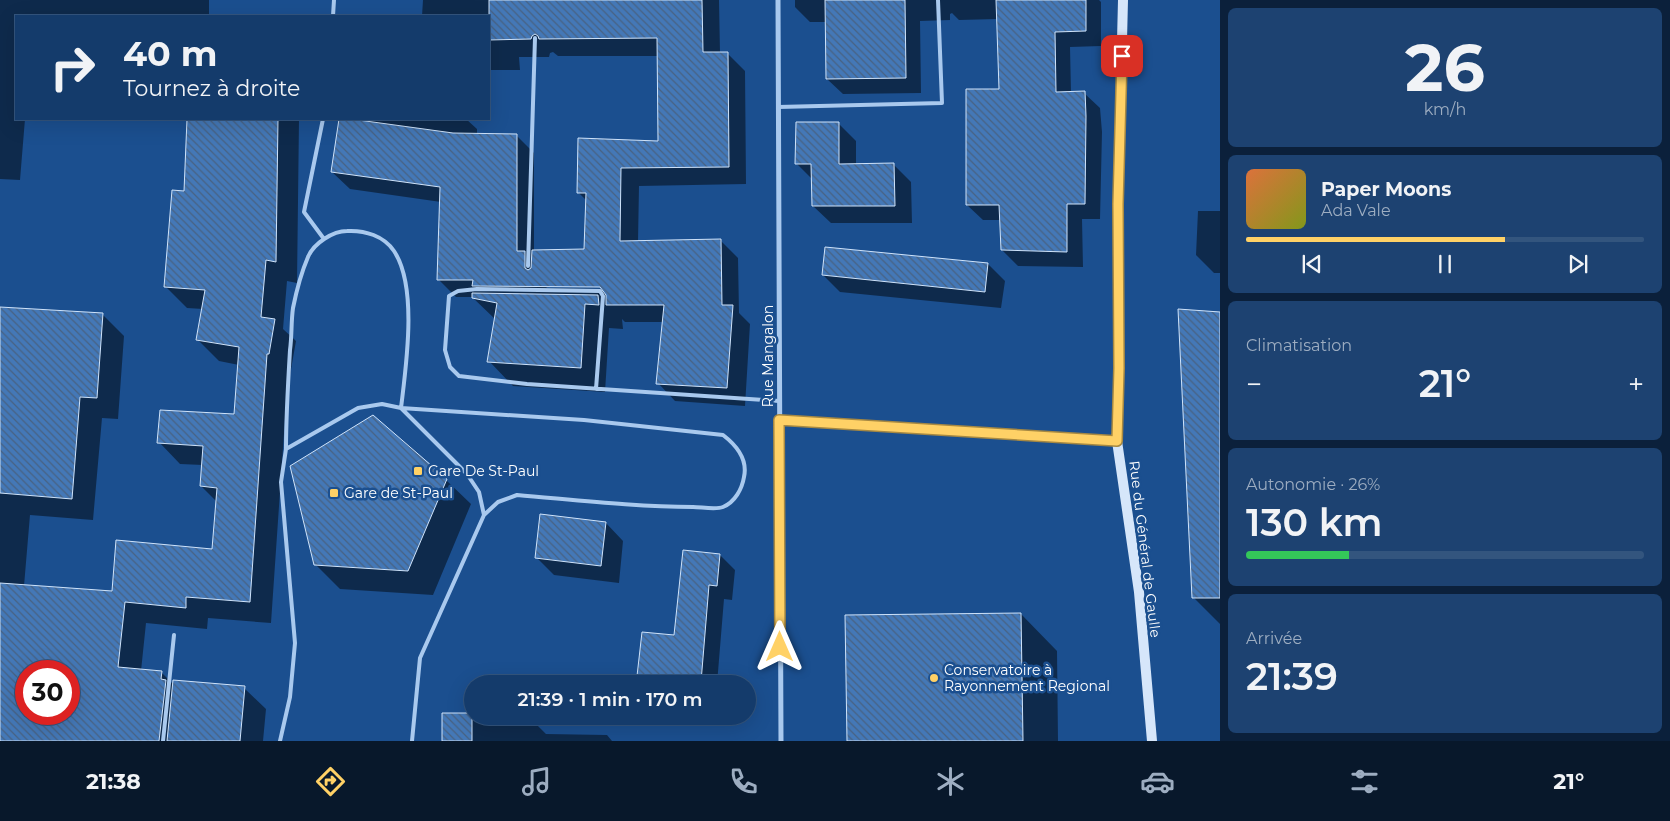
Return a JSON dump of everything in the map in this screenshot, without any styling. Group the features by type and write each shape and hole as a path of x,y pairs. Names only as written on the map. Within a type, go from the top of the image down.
{"main road":[{"name":"Rue du Général de Gaulle","path":"1123,0 1118,204 1119,368 1117,441 1139,592 1152,741"}],"street":[{"name":"Rue Mangalon","path":"778,0 780,741"}],"lane":[{"path":"333,15 334,0"},
{"path":"778,107 942,103 938,0"},
{"path":"528,266 535,38"},
{"path":"323,120 304,212 324,239"},
{"path":"280,741 290,697 294,643 281,482 286,449 293,309 309,255 324,239 342,231 361,230 379,237 394,250 402,268 408,303 406,367 401,408"},
{"path":"596,389 603,296 600,291 477,289 458,290 449,296 445,350 450,367 459,376 527,384 596,389 779,401"},
{"path":"286,449 358,408 382,404 401,408 584,420 723,435 735,444 742,457 745,472 742,487 734,499 722,507 673,507 517,495 498,502 484,515 420,658 412,741"},
{"path":"401,408 467,474 479,492 484,515"},
{"path":"779,420 1117,441"},
{"path":"164,741 174,635"}],"building":[{"path":"489,0 702,0 703,52 728,52 729,167 621,168 620,241 721,239 722,305 733,305 727,388 656,384 664,305 606,305 606,295 600,287 472,286 473,280 437,280 440,187 331,172 339,120 358,120 453,133 517,134 517,251 525,251 525,268 528,270 531,268 532,250 584,249 586,193 577,193 578,138 658,141 657,38 539,39 535,34 531,39 490,40"},
{"path":"825,0 905,0 906,78 826,79"},
{"path":"996,0 1086,0 1086,31 1055,32 1056,92 1085,91 1085,204 1067,204 1067,252 1001,250 999,205 966,205 966,89 999,89"},
{"path":"187,120 278,120 276,262 266,260 261,317 275,319 269,354 267,354 250,602 186,597 186,608 125,602 118,667 162,671 161,679 166,680 159,741 0,741 0,583 112,591 116,540 212,549 217,488 200,486 203,446 157,443 160,410 234,414 239,347 196,340 205,290 164,287 172,190 184,191"},
{"path":"796,122 839,122 839,164 894,163 895,206 812,206 811,164 795,164"},
{"path":"825,247 988,263 985,292 822,275"},
{"path":"472,293 598,295 599,305 585,304 581,368 487,362 497,303 472,298"},
{"path":"0,307 103,313 97,398 80,397 72,499 0,493"},
{"path":"1178,309 1220,312 1220,598 1192,598"},
{"name":"Gare de St-Paul","path":"373,415 447,479 408,571 314,565 290,466"},
{"path":"540,514 606,522 601,566 535,558"},
{"path":"683,550 720,554 717,586 709,585 702,675 637,675 642,632 674,635"},
{"name":"Conservatoire à Rayonnement Regional","path":"1021,613 1023,741 847,741 845,615"},
{"path":"173,680 245,686 240,741 167,741"},
{"path":"442,713 464,713 464,725 472,725 472,741 442,741"}],"place":[{"name":"Gare De St-Paul","path":"418,471"},
{"name":"Gare de St-Paul","path":"334,493"},
{"name":"Conservatoire à Rayonnement Regional","path":"934,678"}],"route":[{"path":"780,647 779,420 1117,441 1119,368 1118,204 1122,56"}]}
